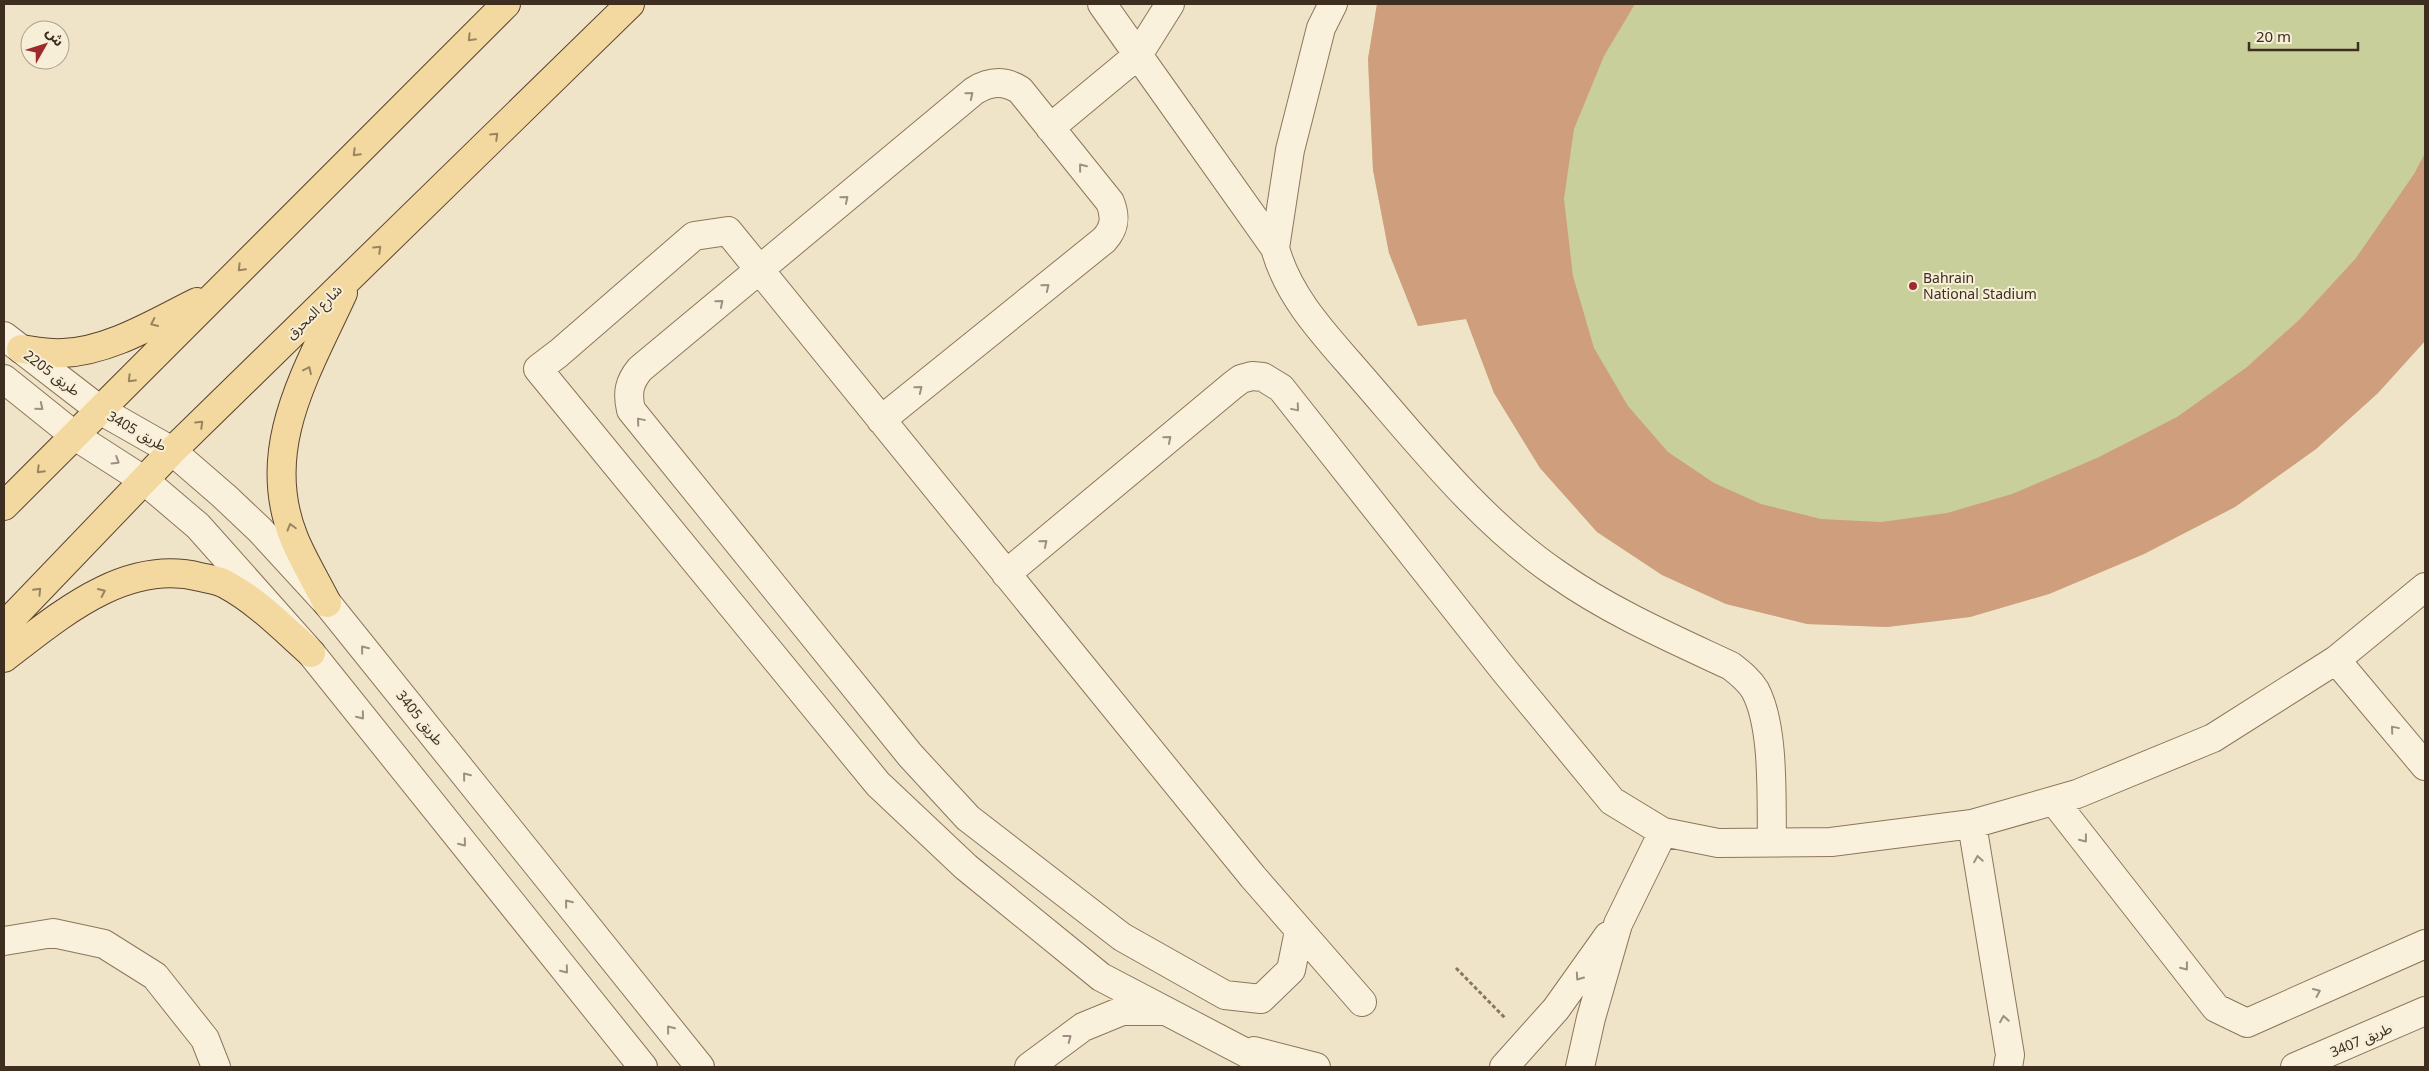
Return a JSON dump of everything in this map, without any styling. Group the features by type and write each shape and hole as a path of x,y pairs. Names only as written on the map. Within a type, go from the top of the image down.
{"main road":[{"path":"4,506 506,4"},
{"name":"شارع المحرق","path":"4,626 172,451 630,4"},
{"path":"326,603 294,538 288,519 282,480 282,450 295,398 350,276"},
{"path":"12,343 64,353 80,351 125,336 214,294"},
{"path":"4,658 73,606 125,581 156,572 185,573 224,583 259,608 311,653"}],"street":[{"path":"1102,4 1275,248 1280,266 1306,312 1430,456 1522,547 1590,596 1627,617 1731,666 1744,676 1754,689 1765,720 1770,767 1772,842"},
{"path":"1054,133 1138,55 1170,4"},
{"path":"1275,248 1290,150 1321,28 1333,4"},
{"path":"881,420 1104,240 1111,232 1114,212 1110,202 1020,90 1012,85 1002,82 982,86 640,369 628,388 631,410 910,755 968,818 1122,937 1225,995 1261,999 1291,970 1299,931"},
{"path":"1273,1067 1101,977 966,867 878,784 538,369 694,236 728,232 1299,931 1362,1002"},
{"name":"طريق 2205","path":"12,343 100,410"},
{"path":"1006,574 1241,379 1252,376 1263,377 1273,382 1323,440 1475,634 1612,801 1663,832 1718,843 1831,842 1972,824 2077,794 2213,738 2336,660 2423,595"},
{"path":"4,379 75,436 145,480 198,526 311,653 643,1067"},
{"name":"طريق 3405","path":"100,410 172,451 253,523 326,603 700,1067"},
{"path":"2336,660 2425,766"},
{"path":"2054,801 2216,1008 2247,1023 2425,944"},
{"path":"1972,824 2010,1055 2008,1067"},
{"path":"1580,1067 1591,1018 1618,924 1663,832"},
{"path":"1504,1067 1556,1009 1618,924"},
{"path":"4,941 53,933 104,944 155,976 205,1039 216,1067"},
{"path":"1029,1067 1083,1027 1122,1011 1167,1011"},
{"name":"طريق 3407","path":"2295,1067 2425,1011"},
{"path":"1232,1045 1316,1067"}],"green space":[{"name":"Bahrain National Stadium","path":"1377,4 2425,4 2425,341 2378,393 2316,449 2235,507 2144,554 2049,594 1970,617 1887,627 1807,624 1726,604 1662,575 1597,532 1540,468 1494,393 1466,319 1418,326 1389,253 1373,170 1368,59"}],"building":[{"path":"1377,4 1635,4 1604,56 1574,129 1564,199 1573,276 1594,348 1628,406 1668,452 1714,483 1761,504 1821,519 1881,522 1947,513 2012,494 2097,458 2177,417 2247,367 2300,319 2356,258 2414,174 2425,153 2425,341 2378,393 2316,449 2235,507 2144,554 2049,594 1970,617 1887,627 1807,624 1726,604 1662,575 1597,532 1540,468 1494,393 1466,319 1418,326 1389,253 1373,170 1368,59"}],"place":[{"name":"Bahrain National Stadium","path":"1913,286"}]}
